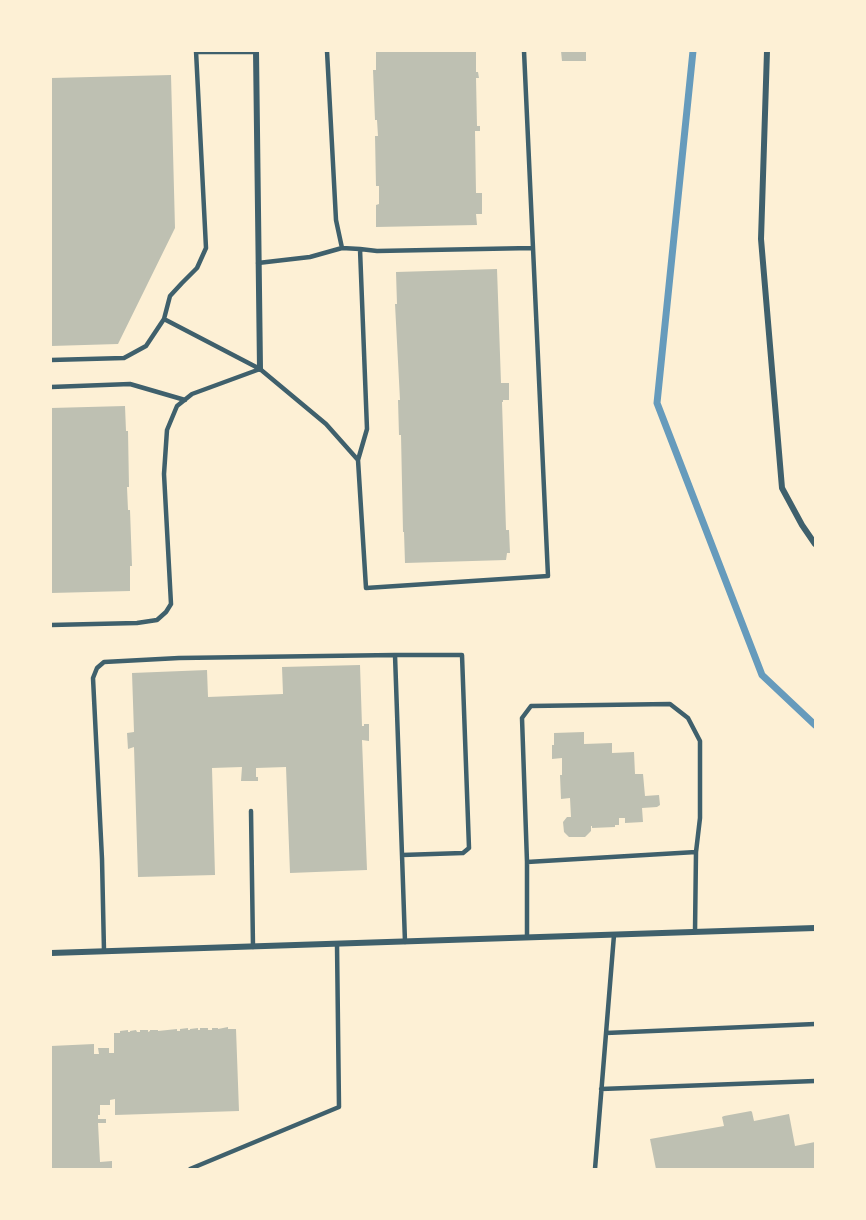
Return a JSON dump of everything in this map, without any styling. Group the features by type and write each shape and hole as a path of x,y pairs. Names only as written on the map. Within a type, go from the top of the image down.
{"street":[{"path":"256,51 260,369"},
{"path":"767,51 761,239 782,488 815,544"},
{"path":"51,953 815,928"}],"lane":[{"path":"51,360 124,358 146,346 164,319 171,296 197,268 206,248 196,52 256,51"},
{"path":"327,51 336,220 342,248"},
{"path":"360,249 367,429 358,460 366,588 548,576 524,51"},
{"path":"258,263 310,257 342,248 377,250 532,248"},
{"path":"164,319 260,369 326,424 358,460"},
{"path":"51,625 137,623 157,620 166,612 171,604 164,474 167,430 177,406 192,394 260,369"},
{"path":"51,387 130,384 185,400"},
{"path":"395,655 405,942"},
{"path":"104,951 93,678 97,668 104,662 179,657 462,655 469,848 463,853 402,855"},
{"path":"528,937 522,718 531,706 670,704 688,718 700,741 700,818 696,852 695,932"},
{"path":"251,811 253,947"},
{"path":"527,862 696,852"},
{"path":"595,1169 614,935"},
{"path":"190,1169 339,1107 337,944"},
{"path":"606,1033 815,1024"},
{"path":"601,1089 815,1081"}],"building":[{"path":"376,51 476,51 476,72 479,78 476,78 477,126 480,126 480,131 475,131 476,193 482,193 482,214 476,214 477,225 376,227 379,186 376,186 375,136 378,136 373,70 376,70"},
{"path":"561,51 586,51 586,61 562,61"},
{"path":"171,75 175,228 118,344 51,346 51,78"},
{"path":"497,269 501,383 509,383 509,400 502,402 506,530 509,530 510,553 507,553 506,560 405,563 401,435 399,435 396,272"},
{"path":"125,406 126,431 128,431 129,487 127,487 132,566 130,566 130,591 51,593 51,408"},
{"path":"360,665 362,726 369,724 369,741 362,740 367,870 290,873 286,767 256,768 258,781 241,781 242,767 212,768 215,875 138,877 134,747 128,749 127,733 134,732 132,673 207,670 208,697 283,694 282,667"},
{"path":"584,732 584,744 612,743 612,753 634,752 635,774 643,774 645,796 659,795 660,805 642,808 643,822 625,823 625,818 619,818 619,825 615,827 592,828 591,826 591,831 585,837 569,837 564,832 563,822 567,817 571,817 570,798 561,799 562,758 552,759 554,733"},
{"path":"228,1027 228,1029 236,1029 239,1111 115,1115 115,1099 110,1100 110,1105 100,1105 100,1115 98,1115 98,1119 106,1119 106,1123 98,1123 100,1162 112,1161 112,1169 51,1169 51,1046 94,1044 94,1054 99,1054 98,1048 109,1048 109,1053 114,1053 114,1033 120,1033 120,1031 148,1030 148,1032 177,1029 180,1031 180,1029 188,1028 188,1030 208,1028 212,1030 212,1028"},
{"path":"751,1111 754,1121 789,1114 795,1146 815,1142 815,1169 656,1169 650,1139 724,1126 722,1117"}],"waterway":[{"path":"693,51 657,403 762,675 815,725"}]}
